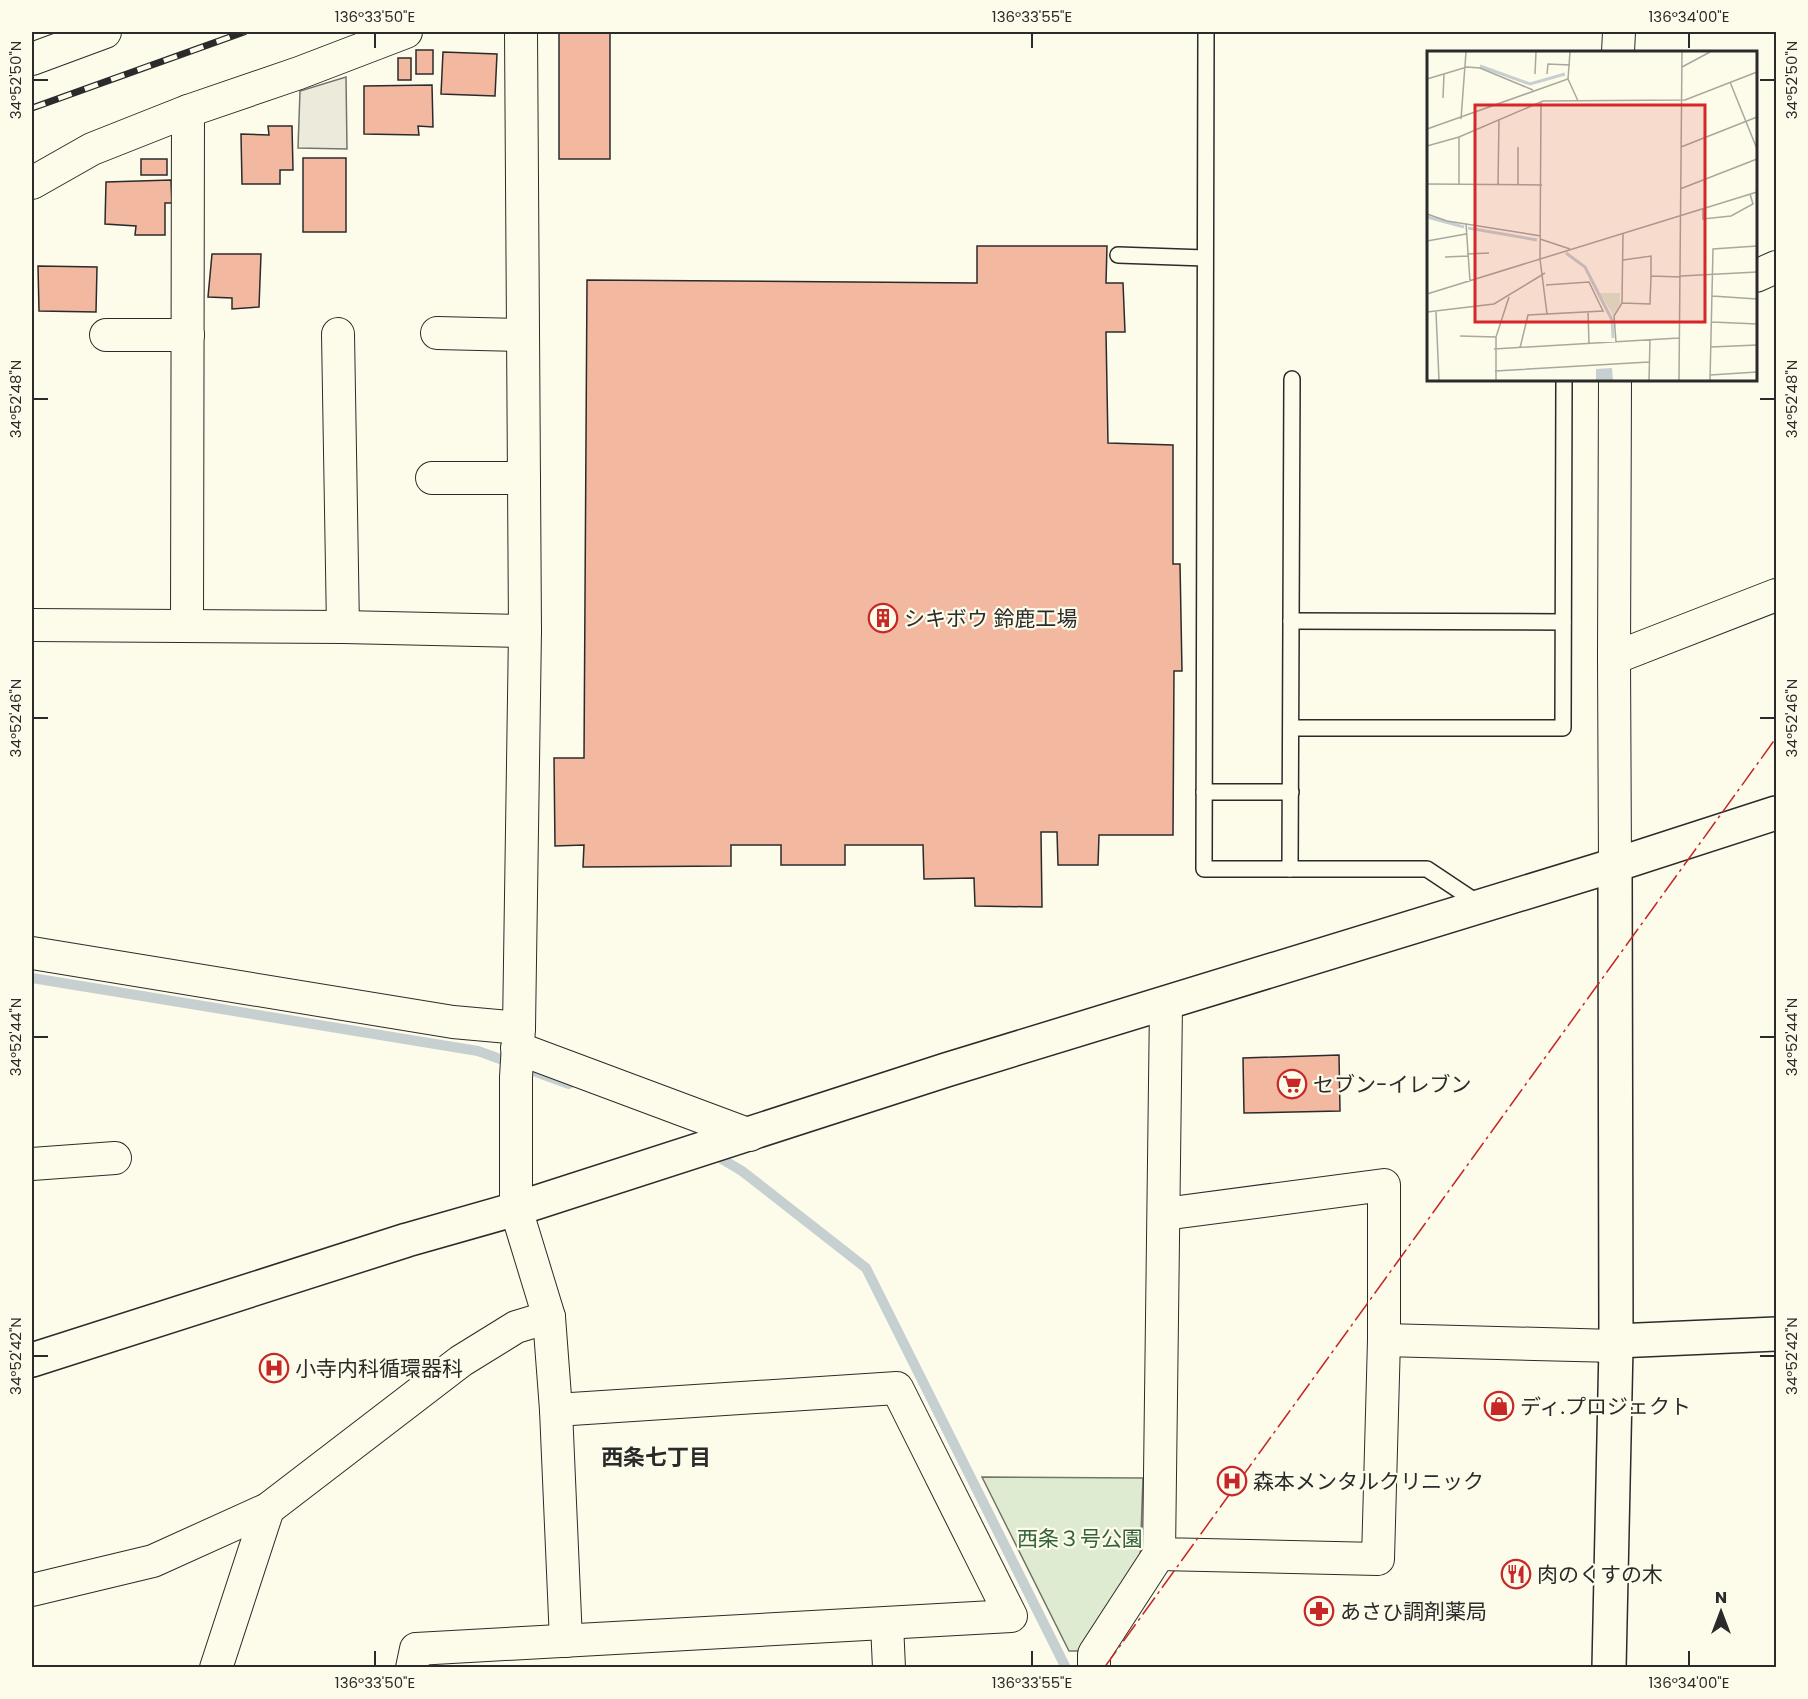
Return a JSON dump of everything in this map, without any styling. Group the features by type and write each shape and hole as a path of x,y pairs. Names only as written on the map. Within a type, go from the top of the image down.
{"street":[{"path":"32,59 105,32"},
{"path":"32,183 92,149 188,111 299,73 406,32"},
{"path":"521,32 525,631 516,1209 549,1317 556,1410 566,1641"},
{"path":"1618,32 1618,51"},
{"path":"187,626 188,111"},
{"path":"1757,275 1776,267"},
{"path":"437,333 523,335"},
{"path":"338,334 343,627"},
{"path":"106,335 188,335"},
{"path":"1609,1668 1616,1344 1615,381"},
{"path":"432,478 524,478"},
{"path":"1614,658 1776,595"},
{"path":"32,625 525,631"},
{"path":"32,1359 407,1240 516,1209 946,1070 1615,865 1776,813"},
{"path":"32,953 453,1022 517,1051 750,1134"},
{"path":"1094,1668 1094,1654 1159,1554 1166,1004"},
{"path":"32,1164 115,1158"},
{"path":"1159,1554 1378,1559 1384,1340 1384,1185 1164,1214"},
{"path":"32,1590 153,1561 268,1509 461,1361 516,1328 549,1317"},
{"path":"1384,1340 1616,1344 1776,1334"},
{"path":"412,1668 416,1649 1011,1616 897,1388 556,1410"},
{"path":"216,1668 268,1509"},
{"path":"887,1624 889,1668"}],"lane":[{"path":"1206,32 1204,869 1427,869 1482,905"},
{"path":"1118,255 1205,258"},
{"path":"1290,869 1292,379"},
{"path":"1291,728 1563,728 1564,381"},
{"path":"1291,621 1563,622"},
{"path":"1204,792 1291,792"}],"green space":[{"name":"西条３号公園","path":"982,1477 1143,1478 1140,1562 1083,1651 1069,1651"}],"shaded area":[{"path":"346,77 347,149 298,148 300,91"}],"building":[{"path":"559,32 610,32 610,159 559,159"},
{"path":"416,50 433,50 433,74 416,74"},
{"path":"443,52 497,54 495,96 441,94"},
{"path":"398,58 411,58 411,80 398,80"},
{"path":"432,85 433,127 418,126 419,135 364,134 364,86"},
{"path":"268,126 292,126 293,170 280,170 280,184 242,184 241,134 269,135"},
{"path":"303,158 346,158 346,232 303,232"},
{"path":"141,159 167,159 167,175 141,175"},
{"path":"171,180 172,203 165,203 165,235 135,235 136,226 105,224 106,182"},
{"name":"シキボウ 鈴鹿工場","path":"977,246 1107,246 1106,283 1123,283 1125,332 1106,332 1108,443 1173,445 1173,564 1180,564 1182,671 1174,671 1173,835 1099,835 1098,865 1058,865 1057,832 1041,832 1042,907 975,906 974,878 924,879 923,845 845,845 845,865 781,865 781,845 731,845 731,866 583,867 584,845 555,846 554,758 584,758 587,280 977,283"},
{"path":"212,254 261,254 259,307 232,309 232,298 208,297"},
{"path":"38,266 97,267 96,312 39,311"},
{"name":"セブン-イレブン","path":"1339,1055 1340,1111 1244,1113 1243,1058"}],"waterway":[{"path":"32,978 478,1051 569,1084"},
{"path":"715,1155 742,1171 866,1268 1066,1668"}],"railway":[{"path":"32,108 244,32"}],"power":[{"path":"1104,1668 1776,738"}],"place":[{"name":"シキボウ 鈴鹿工場","path":"883,618"},
{"name":"セブン-イレブン","path":"1292,1084"},
{"name":"小寺内科循環器科","path":"274,1368"},
{"name":"ディ.プロジェクト","path":"1499,1406"},
{"name":"森本メンタルクリニック","path":"1232,1481"},
{"name":"肉のくすの木","path":"1516,1574"},
{"name":"あさひ調剤薬局","path":"1319,1611"}],"district":[{"name":"西条七丁目","path":"656,1457"}]}
